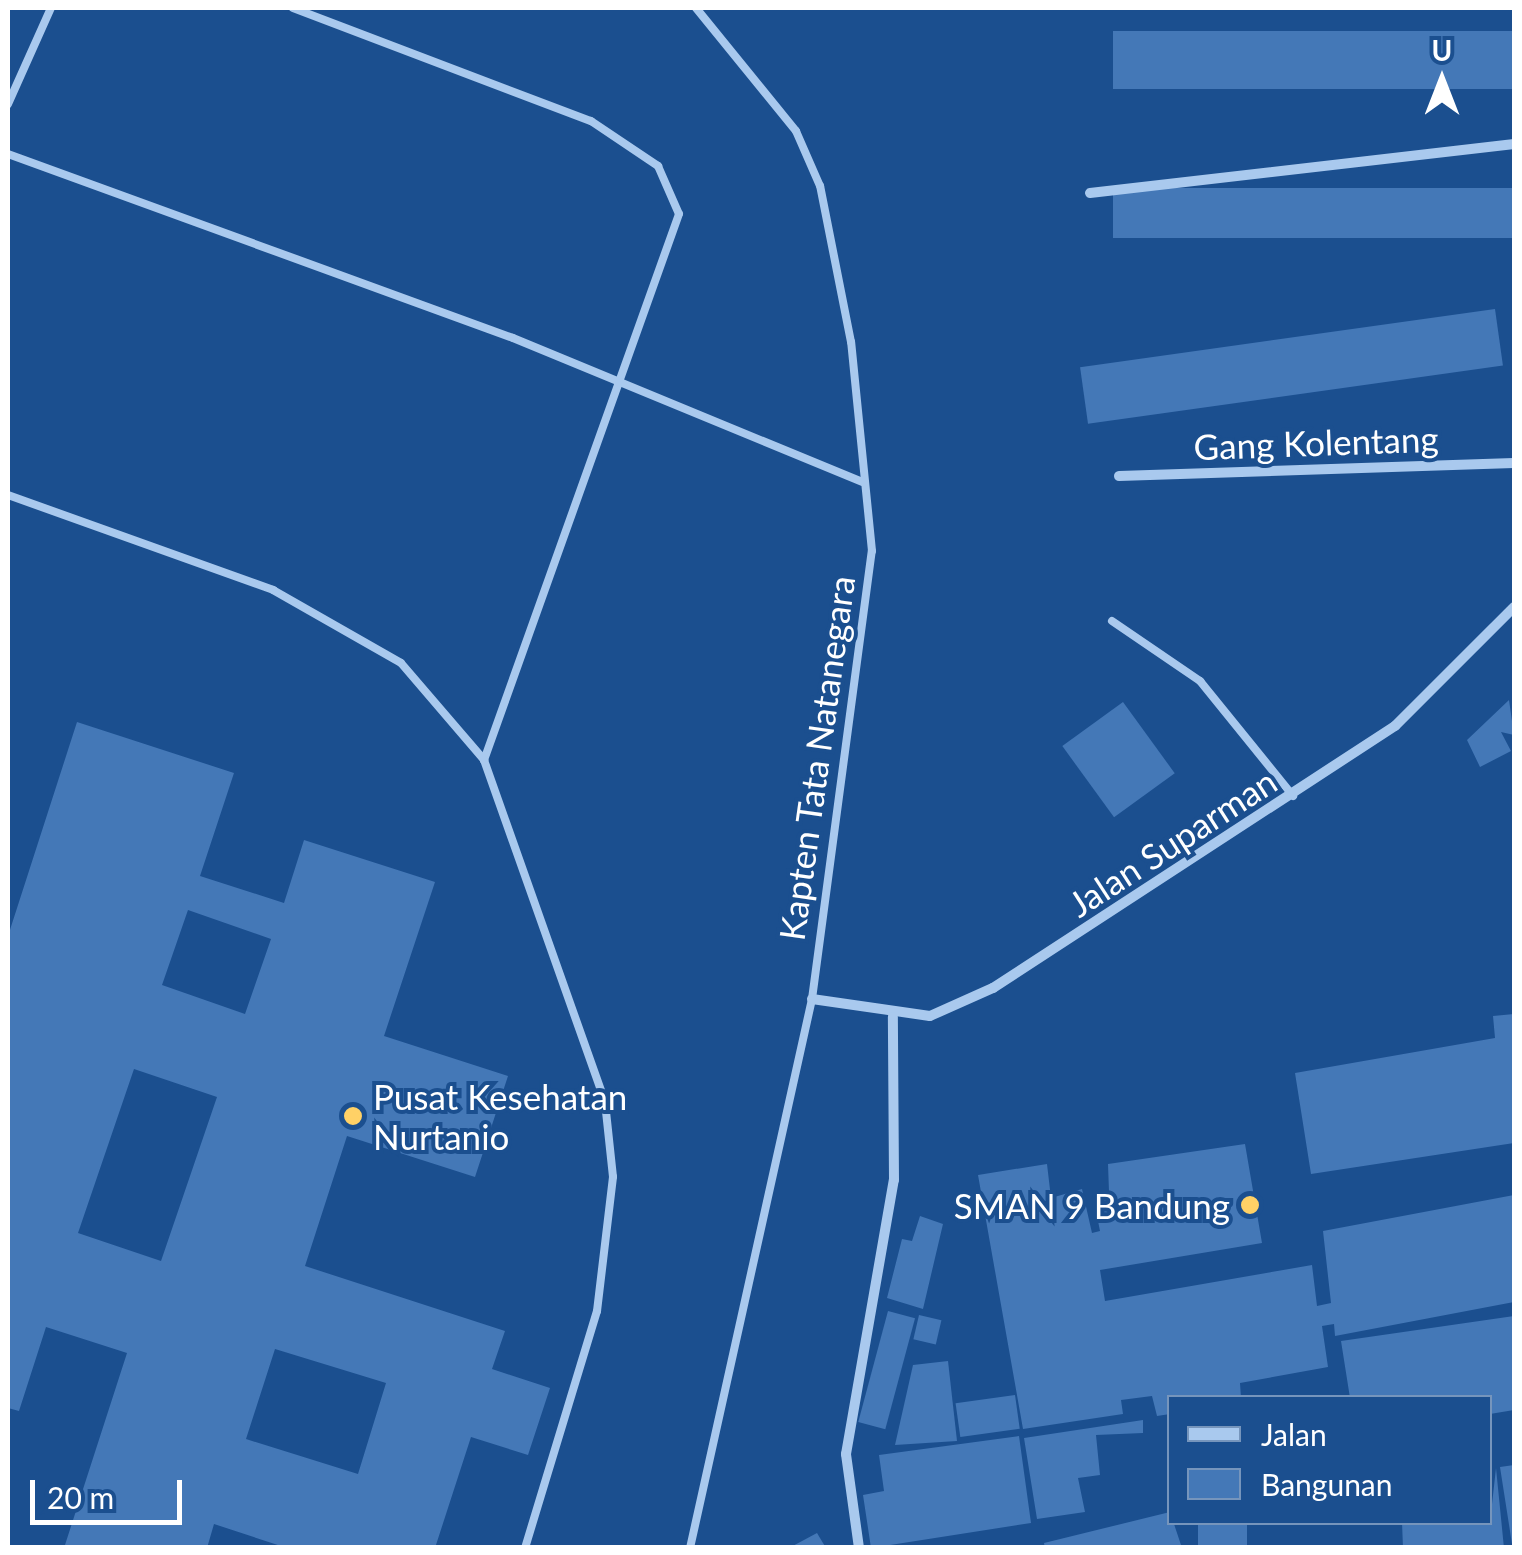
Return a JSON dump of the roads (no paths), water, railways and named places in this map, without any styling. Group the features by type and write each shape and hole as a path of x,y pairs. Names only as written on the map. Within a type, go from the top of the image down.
{"street":[{"path":"1090,193 1514,144"},
{"name":"Gang Kolentang","path":"1119,476 1514,463"},
{"name":"Jalan Suparman","path":"812,998 893,1017 930,1016 993,988 1396,726 1514,607"},
{"path":"859,1548 846,1454 894,1180 893,1017"}],"lane":[{"path":"8,104 50,8"},
{"path":"294,8 590,121 658,166 679,214 623,382 484,760"},
{"name":"Kapten Tata Natanegara","path":"690,1548 812,998 872,551 862,482 851,342 820,186 796,132 696,8"},
{"path":"8,154 623,382 862,482"},
{"path":"8,495 273,590 401,663 484,760 605,1102 613,1177 596,1310 525,1548"},
{"path":"1112,620 1200,681 1293,796"}],"place":[{"name":"Pusat Kesehatan Nurtanio","path":"353,1116"},
{"name":"SMAN 9 Bandung","path":"1250,1205"}]}
